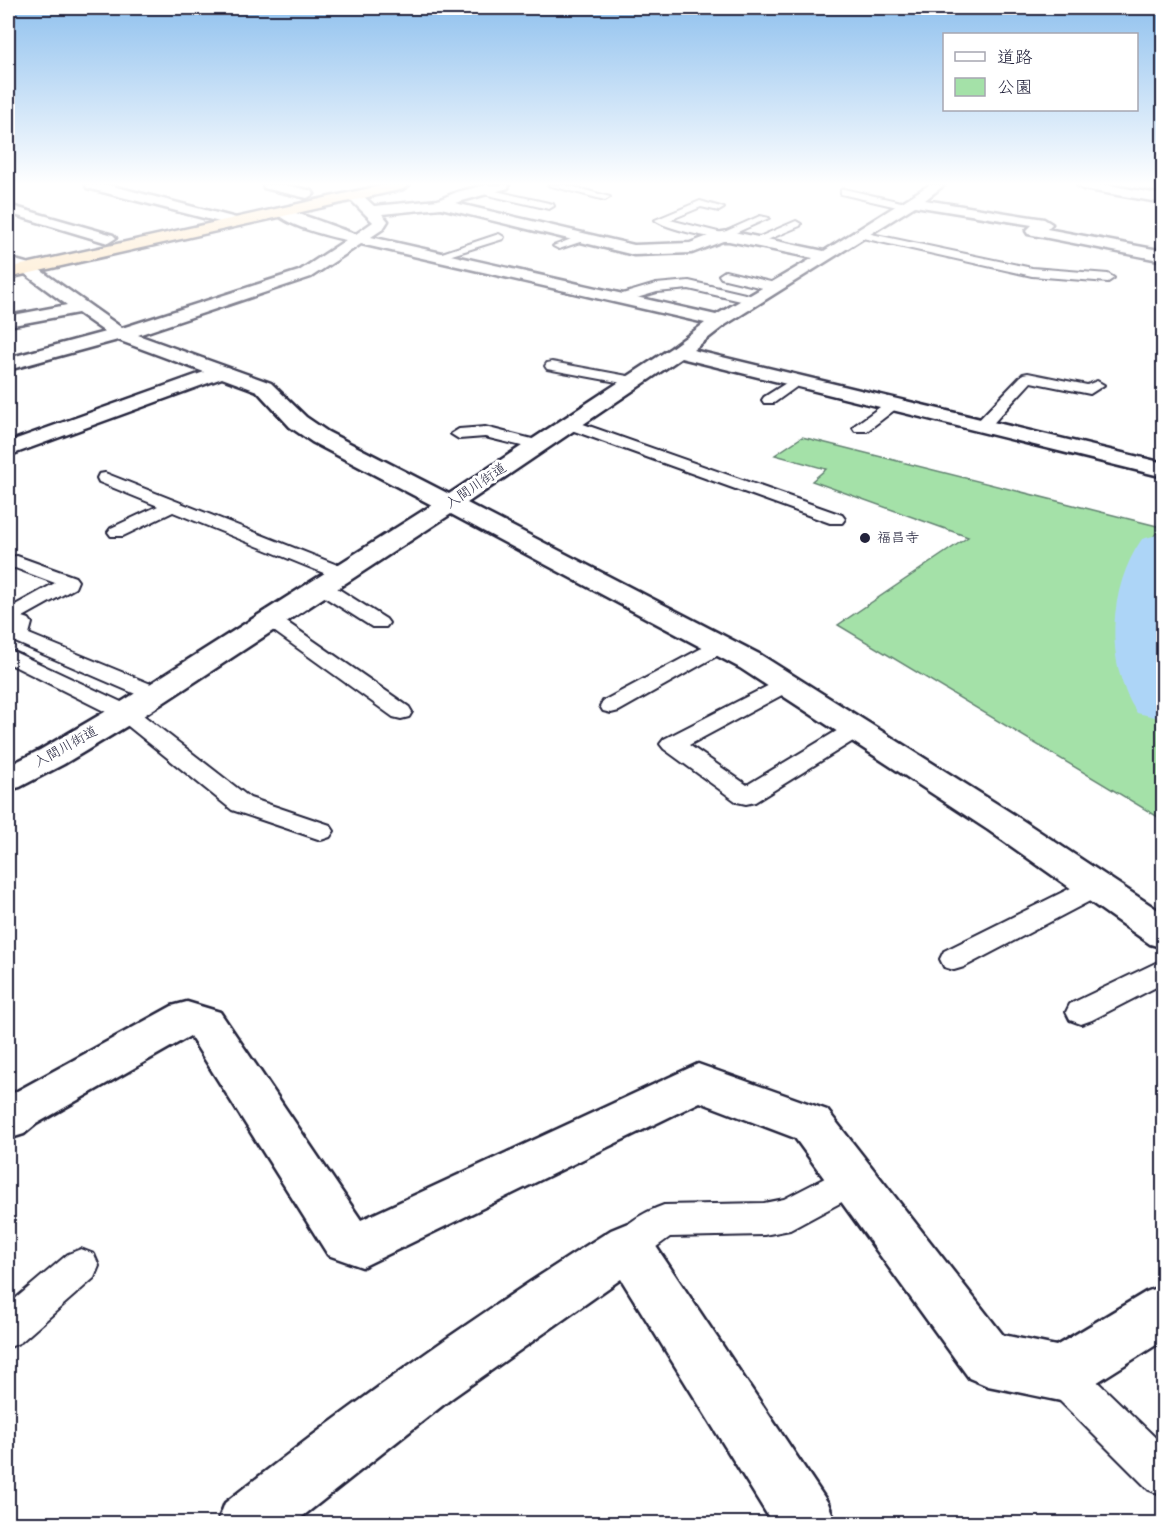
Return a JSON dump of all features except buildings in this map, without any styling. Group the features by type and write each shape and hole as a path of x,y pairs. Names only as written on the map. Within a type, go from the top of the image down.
{"highway":[{"path":"13,267 62,256"}],"street":[{"path":"8,364 119,334 305,274 332,256"},
{"path":"440,256 719,321"},
{"name":"入間川街道","path":"8,779 52,757 126,713 450,504 678,352 719,321 825,256"},
{"path":"13,267 82,307 119,334 264,387 298,422 320,436 722,645 787,682 1097,885 1164,934"},
{"path":"8,321 82,307"},
{"path":"678,352 1164,470"},
{"path":"8,448 224,371"},
{"path":"8,1120 20,1111 187,1018 205,1024 345,1239 362,1244 698,1082 811,1124 988,1359 1061,1374 1164,1310"},
{"path":"246,1524 321,1462 528,1309 628,1245 807,1524"}],"lane":[{"path":"961,256 1032,272 1108,278"},
{"path":"725,274 775,287"},
{"path":"623,298 656,288 679,285 696,286 754,300"},
{"path":"552,366 633,381"},
{"path":"981,427 1028,377 1090,390 1096,385"},
{"path":"769,400 794,382"},
{"path":"861,428 892,405"},
{"path":"569,424 836,519"},
{"path":"459,434 485,432 538,445"},
{"path":"105,478 343,574"},
{"path":"117,532 173,505"},
{"path":"8,564 17,562 68,581 68,584 15,620 22,638 155,694"},
{"path":"322,587 379,622"},
{"path":"271,620 401,712"},
{"path":"611,706 722,645"},
{"path":"8,655 126,713 241,804 321,831"},
{"path":"787,682 672,744 747,796 858,728"},
{"path":"954,959 1097,885"},
{"path":"1081,1012 1164,970"},
{"path":"628,1245 664,1221 764,1219 790,1214 852,1179"},
{"path":"8,1329 81,1266"},
{"path":"1061,1374 1164,1474"}],"green space":[{"path":"802,437 1161,527 1134,573 1135,661 1163,721 1163,820 838,625 968,537 812,481 826,469 775,455"}],"waterway":[{"path":"1164,552 1154,584 1150,625 1153,665 1164,697"}],"place":[{"name":"福昌寺","path":"865,538"}]}
